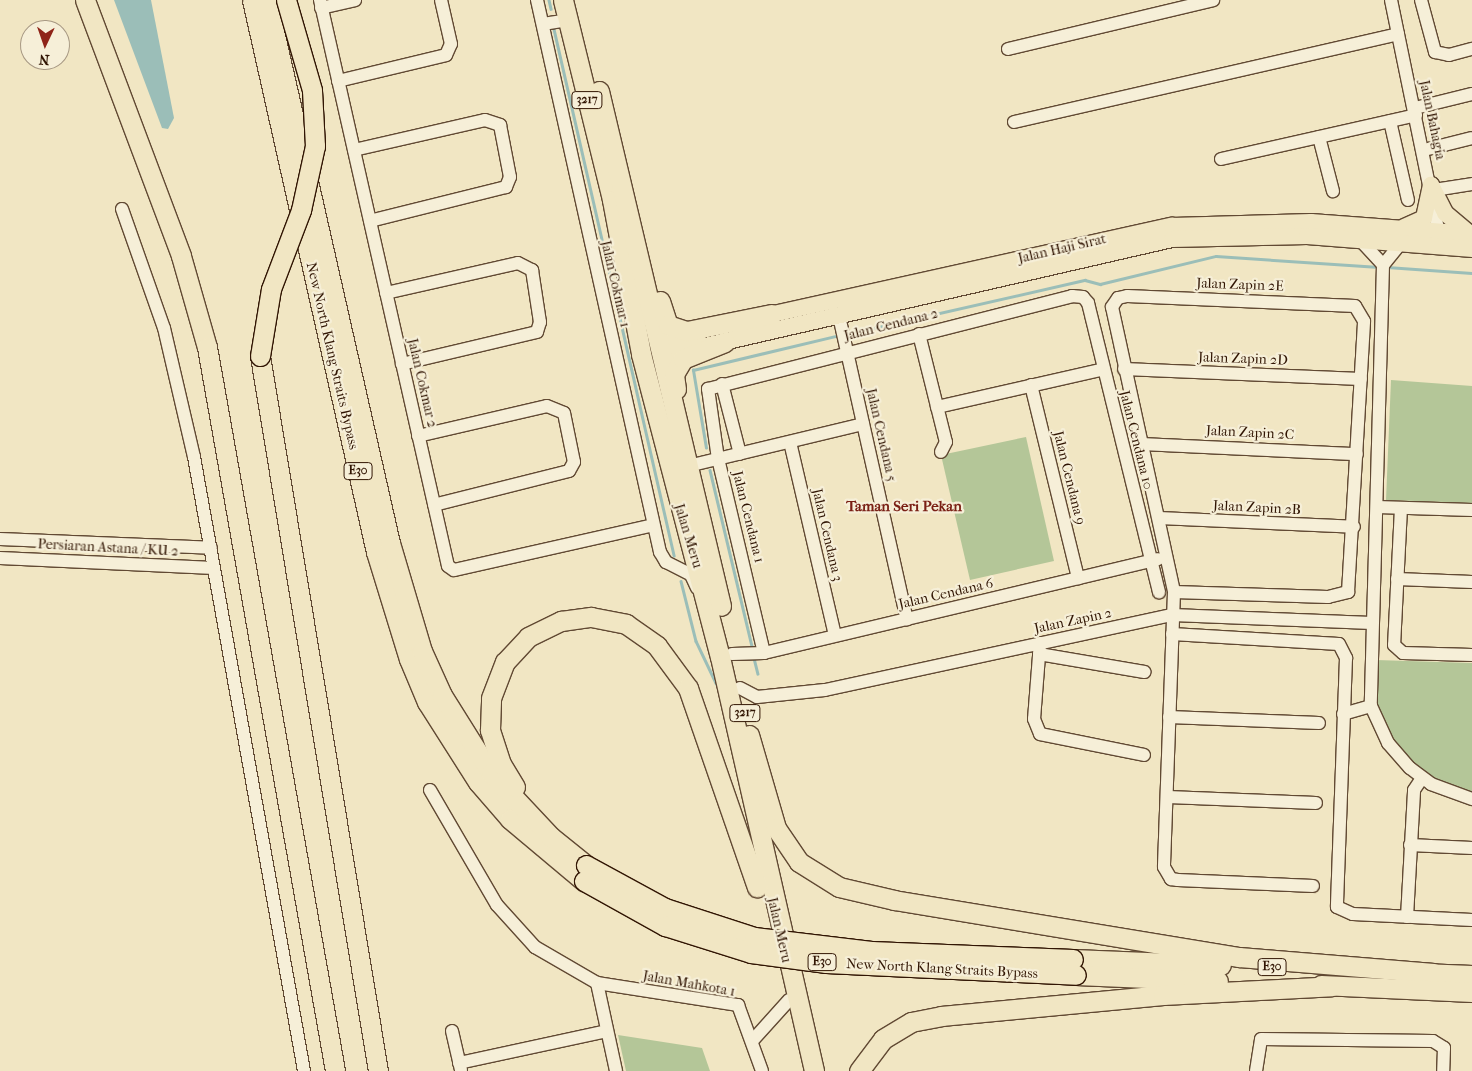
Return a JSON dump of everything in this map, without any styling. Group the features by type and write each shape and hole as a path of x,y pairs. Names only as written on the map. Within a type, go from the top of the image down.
{"highway":[{"path":"85,0 181,256 208,347 335,1071"},
{"name":"New North Klang Straits Bypass","path":"252,0 376,552 409,659 427,702 478,782 545,852 585,873 664,926 751,952 826,963 1472,975"},
{"name":"New North Klang Straits Bypass","path":"267,0 390,543 422,651 442,695 491,773 585,873"},
{"path":"286,0 312,90 315,146 301,210 271,289 260,356 378,1071"},
{"name":"Jalan Meru","path":"563,0 612,200 645,373 693,549 745,655 740,688 775,867 824,1071"},
{"name":"Jalan Meru","path":"577,0 658,350 687,460 745,655 807,1048 814,1071"},
{"path":"621,184 664,319 671,328 687,331 772,314"},
{"path":"612,200 658,350 652,364 693,549"},
{"path":"687,460 674,374 677,365 688,355 726,342"},
{"path":"585,873 513,784 494,747 489,714 496,679 516,648 544,627 591,617 626,624 642,634 669,659 688,688 744,841 788,1000 807,1048"},
{"path":"749,735 776,828 799,862 838,887 894,900 1239,957 1433,973"},
{"name":"New North Klang Straits Bypass","path":"1074,967 1332,986 1472,992"},
{"path":"859,1071 882,1039 911,1022 941,1016 1163,995 1332,986"}],"main road":[{"path":"1401,235 1424,218 1432,187"},
{"path":"1432,187 1445,213 1471,239"},
{"name":"Jalan Haji Sirat","path":"658,350 772,314 1172,226 1291,222 1440,239 1471,239"},
{"name":"Jalan Haji Sirat","path":"658,350 726,342 840,322 1172,239 1307,236 1360,240 1401,235"}],"street":[{"path":"320,4 354,0"},
{"path":"338,81 446,55 451,44 441,0"},
{"name":"Jalan Cokmar 1","path":"537,0 660,552 675,568 695,581 745,655"},
{"path":"1008,49 1213,0"},
{"name":"Jalan Bahagia","path":"1391,0 1432,187 1440,239"},
{"path":"1421,0 1435,52 1449,55 1472,49"},
{"name":"Jalan Cokmar 2","path":"320,4 448,566 454,570 653,525"},
{"path":"543,24 568,20"},
{"path":"1014,122 1398,34"},
{"path":"1221,159 1390,121 1472,94"},
{"path":"354,150 485,120 500,125 510,177 501,190 370,221"},
{"path":"1390,121 1408,200"},
{"path":"1319,137 1334,191"},
{"path":"1424,150 1472,138"},
{"path":"1432,187 1472,184"},
{"path":"122,209 164,328 211,548 304,1071"},
{"path":"1401,235 1383,271 1371,706 1388,744 1422,778 1456,796 1472,800"},
{"path":"1360,240 1383,271"},
{"path":"386,294 518,263 532,270 540,322 532,335 402,364"},
{"name":"Jalan Cendana 2","path":"708,388 846,348 919,334 1083,297"},
{"name":"Jalan Cendana 10","path":"1083,297 1104,368 1159,592"},
{"name":"Jalan Zapin 2E","path":"1124,368 1112,307 1118,298 1350,304 1360,310 1364,321 1361,379"},
{"name":"Jalan Cendana 5","path":"840,322 906,619"},
{"path":"919,334 946,442 941,452"},
{"path":"937,407 1104,368"},
{"path":"1124,368 1174,592 1164,867 1171,879 1313,886"},
{"name":"Jalan Zapin 2D","path":"1124,368 1361,379"},
{"path":"1174,592 1343,596 1351,587 1361,379"},
{"path":"722,384 740,454"},
{"name":"Jalan Cendana 9","path":"1031,385 1078,578"},
{"name":"Jalan Cendana 1","path":"708,388 745,655"},
{"path":"418,436 547,406 564,412 574,462 562,474 434,504"},
{"path":"687,460 718,459 863,424"},
{"name":"Jalan Cendana 3","path":"790,442 835,635"},
{"name":"Jalan Zapin 2C","path":"1142,444 1357,454"},
{"path":"1377,507 1472,510"},
{"path":"1401,508 1397,579 1398,651 1472,655"},
{"name":"Jalan Zapin 2B","path":"1158,518 1354,527"},
{"name":"Persiaran Astana / KU 2","path":"0,539 211,548"},
{"path":"675,568 689,565 693,549"},
{"name":"Jalan Cendana 6","path":"745,655 906,619 1166,556"},
{"name":"Persiaran Astana / KU 2","path":"0,558 214,568"},
{"path":"1397,579 1472,582"},
{"name":"Jalan Zapin 2","path":"740,688 756,697 783,697 1040,649 1172,614 1372,623"},
{"path":"1172,634 1339,644 1346,658 1335,900 1343,912 1353,914 1472,920"},
{"path":"1144,672 1040,649 1034,719 1040,734 1144,756"},
{"path":"1344,714 1371,706"},
{"path":"1169,717 1319,722"},
{"path":"1407,917 1414,790 1422,778"},
{"path":"430,790 498,905 535,947 597,983 616,1071"},
{"path":"1168,797 1316,803"},
{"path":"1410,845 1472,848"},
{"name":"Jalan Mahkota 1","path":"597,983 738,1005 753,1040 762,1071"},
{"path":"753,1040 788,1000"},
{"path":"452,1031 460,1067 607,1031"},
{"path":"1256,1071 1261,1039 1433,1041 1444,1048 1442,1071"}],"green space":[{"path":"1391,380 1472,386 1472,503 1386,500"},
{"path":"1026,437 1054,561 970,580 941,455"},
{"path":"1376,660 1472,663 1472,797 1423,775 1391,740 1376,705"},
{"path":"618,1035 702,1048 710,1071 626,1071"}],"water":[{"path":"114,0 151,0 174,118 168,129 162,128"}],"waterway":[{"path":"549,0 551,9"},
{"path":"554,29 674,555"},
{"path":"847,334 1085,280 1100,284 1216,256 1379,267"},
{"path":"1387,267 1472,273"},
{"path":"706,448 693,370 840,335"},
{"path":"710,470 753,650"},
{"path":"681,581 696,641 716,683"},
{"path":"754,658 758,674"}],"district":[{"name":"Taman Seri Pekan","path":"904,507"}]}
